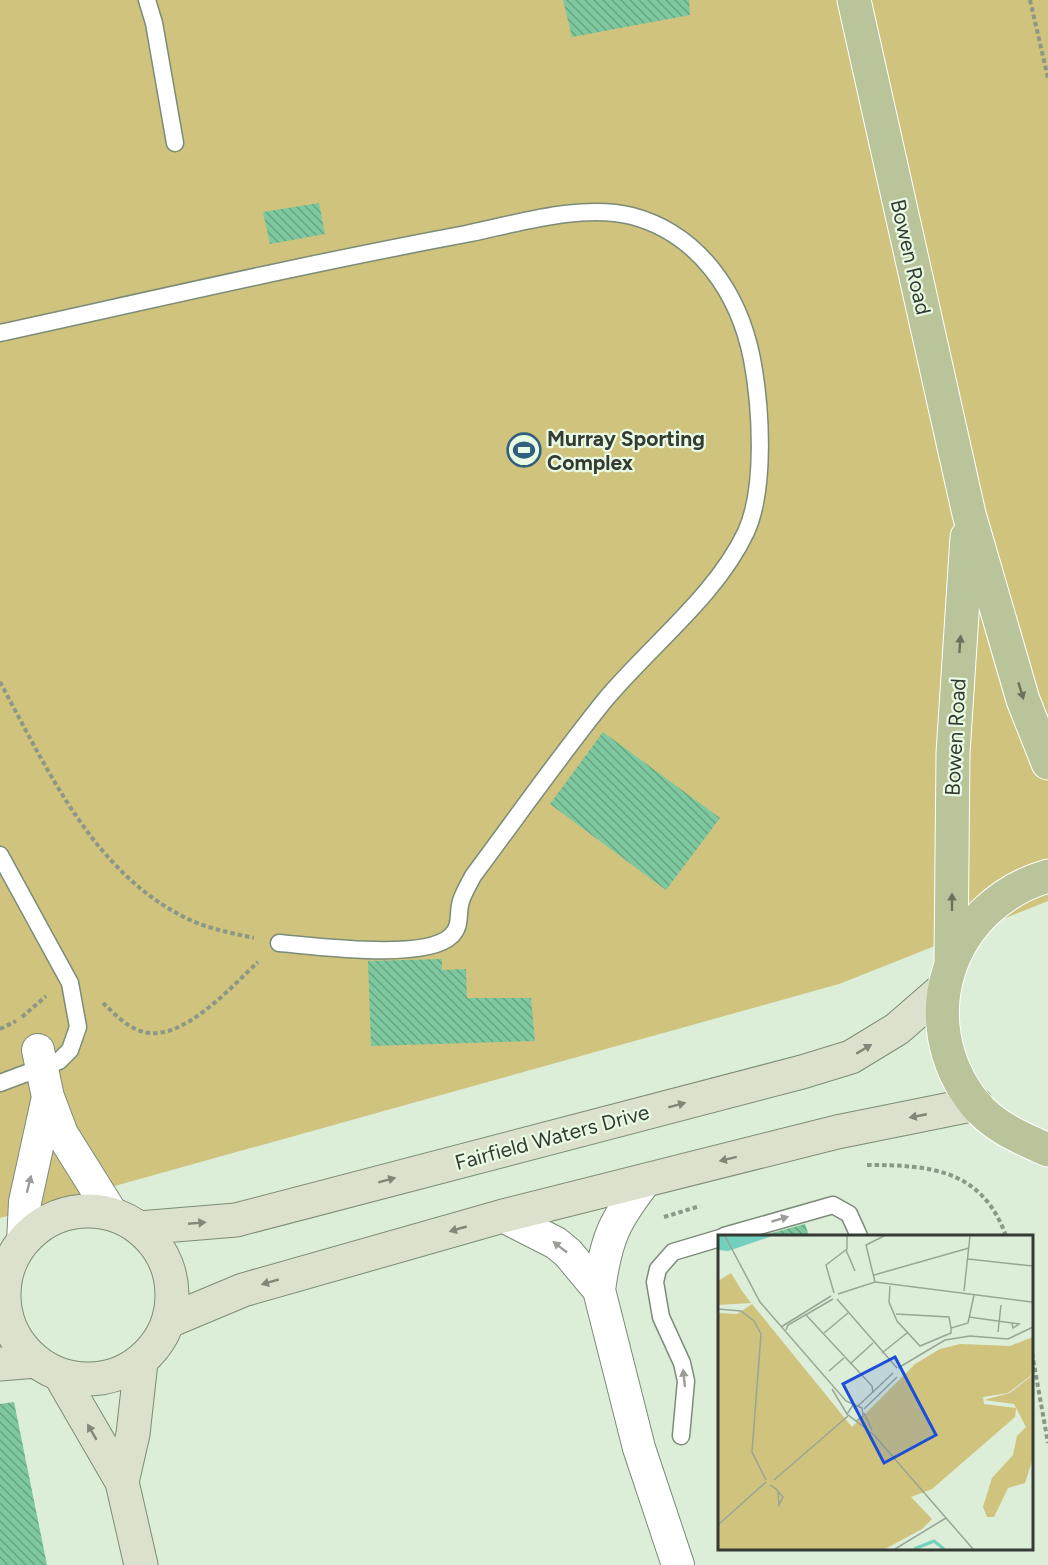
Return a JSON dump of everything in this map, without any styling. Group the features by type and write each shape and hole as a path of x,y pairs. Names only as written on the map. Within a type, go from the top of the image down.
{"main road":[{"name":"Bowen Road","path":"854,0 969,514 1023,700 1048,763"},
{"name":"Bowen Road","path":"969,514 953,753 947,975 943,1030 954,1070 976,1104 1009,1134 1048,1149"},
{"name":"Bowen Road","path":"947,975 969,928 996,901 1027,882 1048,876"}],"street":[{"name":"Fairfield Waters Drive","path":"125,1221 236,1220 802,1072 851,1057 897,1029 947,975"},
{"path":"0,1364 48,1368 88,1380 116,1375 141,1362 158,1344 169,1321 173,1296 169,1270 157,1247 125,1221 62,1134 43,1072"},
{"path":"23,1242 25,1202 43,1072"},
{"path":"169,1321 243,1290 503,1216 837,1132 976,1104"},
{"path":"646,1180 614,1226 603,1258 599,1290 639,1448 678,1565"},
{"path":"125,1221 88,1211 63,1215 41,1226 23,1242 4,1275 4,1297 8,1321 19,1343 48,1368 122,1482 141,1565"},
{"path":"503,1216 556,1243 568,1253 599,1290"},
{"path":"122,1482 133,1434 141,1362"}],"lane":[{"path":"147,0 154,23 176,143"},
{"path":"0,333 374,251 582,212 628,214 670,231 705,259 720,278 737,311 750,347 757,385 759,476 755,504 747,529 724,568 606,699 473,876 460,902 458,927 451,937 435,945 412,951 279,943"},
{"path":"0,855 69,985 78,1027 74,1042 65,1056 43,1072 0,1083"},
{"path":"729,1235 833,1205 849,1214 859,1235"},
{"path":"681,1436 686,1381 682,1363 661,1317 655,1282 658,1269 673,1252 718,1238"}],"path":[{"path":"1030,0 1048,78"},
{"path":"0,682 65,800 122,873 155,899 188,919 218,930 279,943"},
{"path":"0,1029 69,985 87,988 128,1025 144,1032 171,1032 218,999 279,943"},
{"path":"1033,1359 1048,1443"}],"shaded area":[{"name":"Murray Sporting Complex","path":"0,0 1048,0 1048,901 839,984 0,1218"}],"building":[{"path":"563,0 689,0 690,15 572,37"},
{"path":"319,203 325,234 270,244 263,212"},
{"path":"603,732 720,818 666,890 550,804"},
{"path":"442,959 442,970 466,969 467,998 531,998 535,1041 371,1046 368,961"},
{"path":"805,1224 809,1235 765,1235"},
{"path":"14,1402 47,1565 0,1565 0,1404"}],"place":[{"name":"Murray Sporting Complex","path":"524,450"}]}
